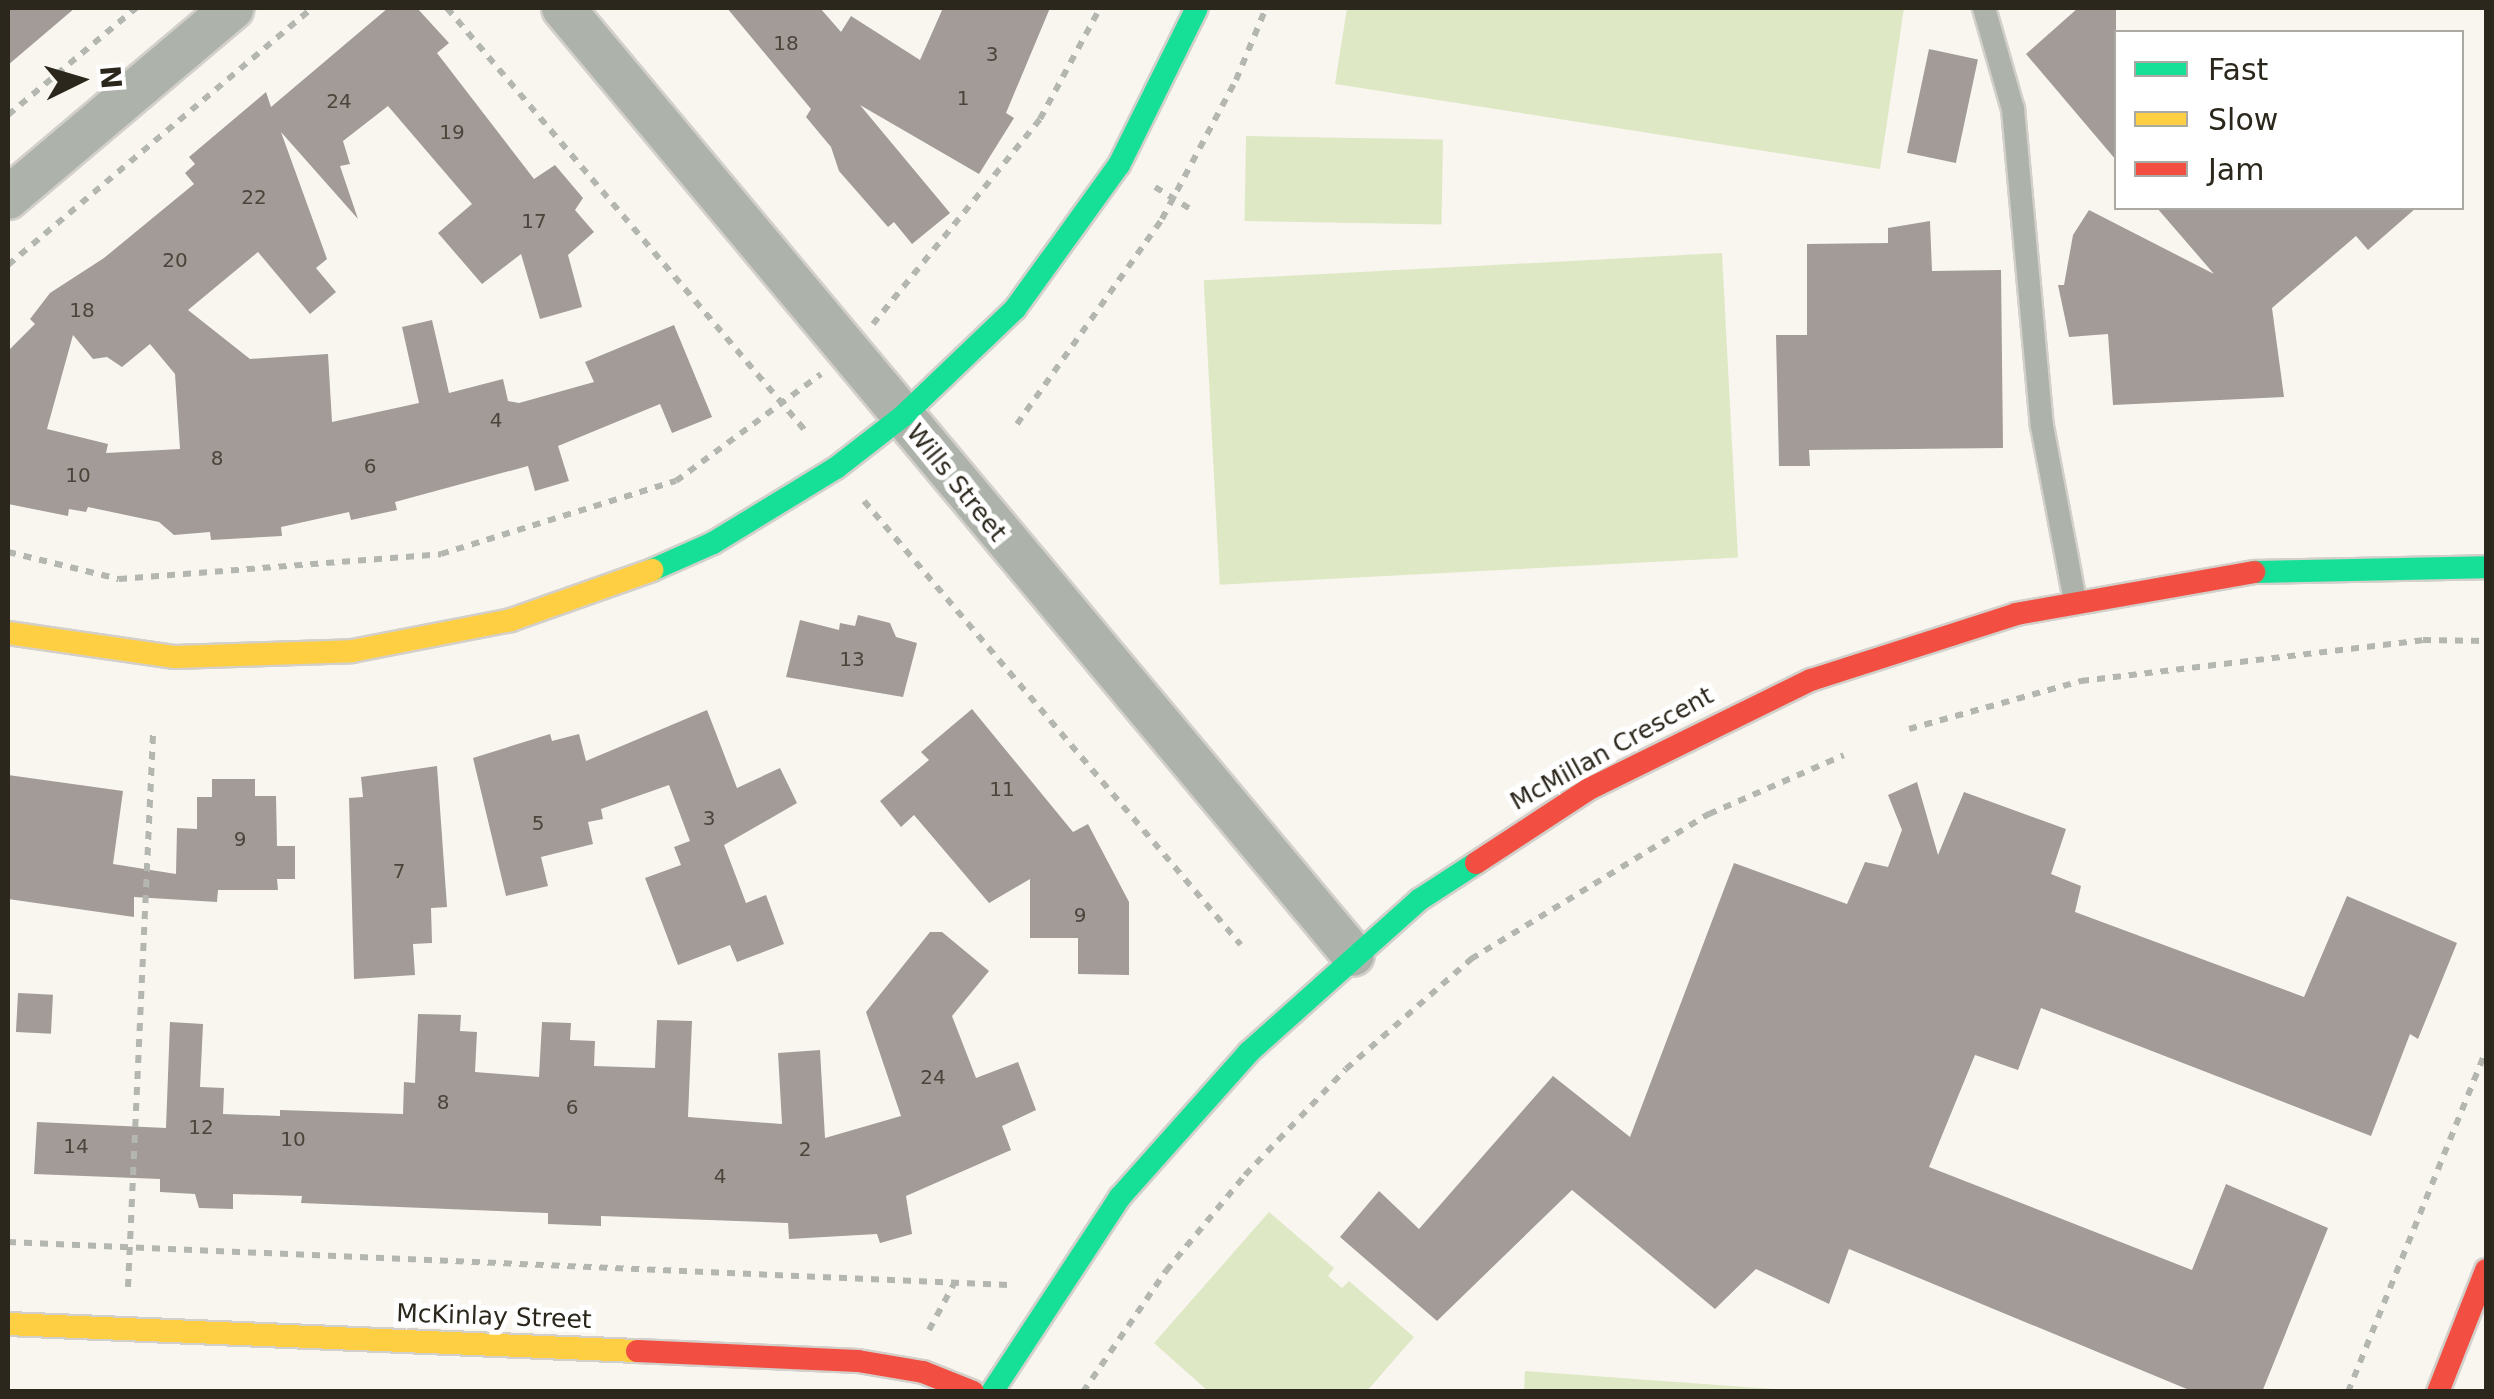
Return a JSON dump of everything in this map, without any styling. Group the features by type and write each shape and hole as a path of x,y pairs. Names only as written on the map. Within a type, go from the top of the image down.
{"main road":[{"path":"8,634 118,652 239,659 352,652 473,630 621,584 698,550 794,496 903,416 1015,309 1076,232 1160,92 1197,8"},
{"name":"McMillan Crescent","path":"992,1392 1134,1178 1236,1065 1352,955 1486,851 1679,740 1857,663 2075,600 2268,571 2486,567"},
{"path":"2438,1392 2486,1270"},
{"name":"McKinlay Street","path":"8,1324 858,1362 922,1372 973,1392"},
{"path":"2460,1392 2478,1364"}],"street":[{"path":"8,198 233,8"},
{"name":"Wills Street","path":"563,8 1352,955"}],"lane":[{"path":"1984,8 2013,109 2042,426 2075,600"}],"path":[{"path":"8,116 136,8"},
{"path":"8,265 312,8"},
{"path":"8,552 119,578 441,554 676,481 851,349 1040,119 1100,8"},
{"path":"1018,424 1166,212 1236,80 1266,8"},
{"path":"1910,730 2081,681 2422,640 2486,641"},
{"path":"126,1329 153,734"},
{"path":"1082,1392 1166,1271 1244,1175 1346,1069 1449,976 1708,814 1844,755"},
{"path":"2348,1392 2486,1051"},
{"path":"8,1242 955,1282"}],"green space":[{"path":"1347,8 1904,8 1880,169 1335,84"},
{"path":"1246,136 1443,139 1441,224 1245,221"},
{"path":"1722,253 1738,558 1220,585 1204,280"},
{"path":"1269,1212 1334,1268 1328,1276 1342,1288 1349,1281 1414,1337 1367,1391 1208,1391 1154,1343"},
{"path":"1525,1371 1801,1391 1524,1391"}],"building":[{"path":"8,8 75,8 8,65"},
{"path":"388,8 417,8 449,43 437,53 534,179 555,165 583,198 575,210 594,232 568,255 582,307 540,319 521,254 482,284 438,233 472,204 388,106 343,141 350,164 340,166 358,219 281,132 327,259 316,268 336,292 310,314 258,252 188,310 250,359 328,354 332,422 419,403 402,327 432,320 449,393 503,379 508,401 519,403 594,382 585,362 674,325 712,417 672,433 660,404 558,446 569,481 535,491 528,466 395,502 397,510 351,520 349,512 281,527 282,536 211,540 210,532 174,535 159,522 88,507 86,512 69,509 68,516 8,504 8,351 35,324 30,319 50,293 104,258 194,184 185,173 195,164 189,157 266,92 271,107","holes":["73,335 93,359 107,357 122,367 150,344 175,374 180,449 106,453 108,444 47,429"]},
{"path":"727,8 820,8 841,32 851,16 920,60 943,8 1050,8 1006,113 1014,118 979,174 860,105 950,213 912,244 894,222 888,227 839,171 831,147 806,117 811,109"},
{"path":"2078,8 2116,8 2114,158 2026,54"},
{"path":"1929,49 1978,59 1956,163 1907,153"},
{"path":"2089,210 2214,274 2159,210 2414,210 2368,250 2356,236 2272,308 2284,397 2113,405 2108,334 2069,337 2058,285 2064,285 2073,235"},
{"path":"1930,221 1932,271 2001,270 2003,448 1809,450 1810,466 1779,466 1776,335 1807,335 1807,244 1888,243 1888,228"},
{"path":"858,615 890,623 896,637 917,643 903,697 786,677 800,620 839,630 840,623 855,626"},
{"path":"972,709 1073,832 1088,824 1129,902 1129,975 1078,974 1078,938 1030,938 1030,879 989,903 914,815 901,827 880,801 929,760 921,752"},
{"path":"707,710 737,788 780,768 797,803 724,845 746,903 766,895 784,944 737,962 730,945 678,965 645,878 681,865 674,847 690,841 669,785 601,809 603,819 588,822 593,844 541,857 548,886 506,896 473,758 550,734 552,741 579,734 586,761"},
{"path":"437,766 447,907 431,908 432,943 413,944 415,975 354,979 349,798 363,797 361,777"},
{"path":"8,775 123,791 113,864 176,874 177,828 197,829 197,797 212,797 212,779 255,779 255,796 276,796 277,846 295,846 295,879 277,879 278,890 218,890 217,902 134,897 134,917 8,899"},
{"path":"1917,782 1938,855 1964,792 2066,829 2051,874 2081,886 2075,912 2304,997 2347,896 2457,943 2418,1039 2410,1034 2371,1136 2041,1008 2018,1070 1975,1055 1929,1167 2192,1270 2226,1184 2328,1228 2262,1392 2194,1392 1849,1249 1829,1304 1756,1269 1715,1309 1572,1190 1437,1321 1340,1237 1379,1191 1419,1229 1553,1076 1630,1137 1734,863 1847,904 1865,862 1888,867 1902,830 1888,795"},
{"path":"930,932 942,932 989,971 952,1016 976,1078 1018,1062 1036,1110 1002,1126 1011,1150 906,1196 912,1234 880,1243 877,1234 789,1239 788,1223 601,1216 601,1226 548,1224 548,1213 301,1203 302,1196 233,1194 233,1209 199,1208 195,1194 160,1192 160,1179 34,1174 37,1122 166,1128 170,1022 203,1024 200,1087 224,1088 223,1114 280,1116 280,1110 403,1114 404,1082 415,1083 418,1014 461,1015 460,1031 477,1032 475,1072 539,1077 542,1022 571,1023 570,1040 595,1041 594,1066 655,1068 657,1020 692,1021 688,1117 782,1124 778,1053 820,1050 825,1138 901,1116 866,1012"},
{"path":"18,993 53,995 51,1034 16,1032"}],"traffic: fast":[{"path":"652,570 713,543 836,468 903,416 1015,309 1119,165 1197,8"},
{"path":"2254,572 2486,567"},
{"path":"992,1392 1120,1197 1249,1052 1419,900 1476,863"}],"traffic: slow":[{"path":"8,633 175,657 352,651 511,620 652,570"},
{"path":"8,1324 637,1351"}],"traffic: jam":[{"path":"1476,863 1589,789 1811,680 2016,614 2254,572"},
{"path":"2438,1392 2486,1270"},
{"path":"637,1351 858,1361 923,1372 973,1392"}]}
